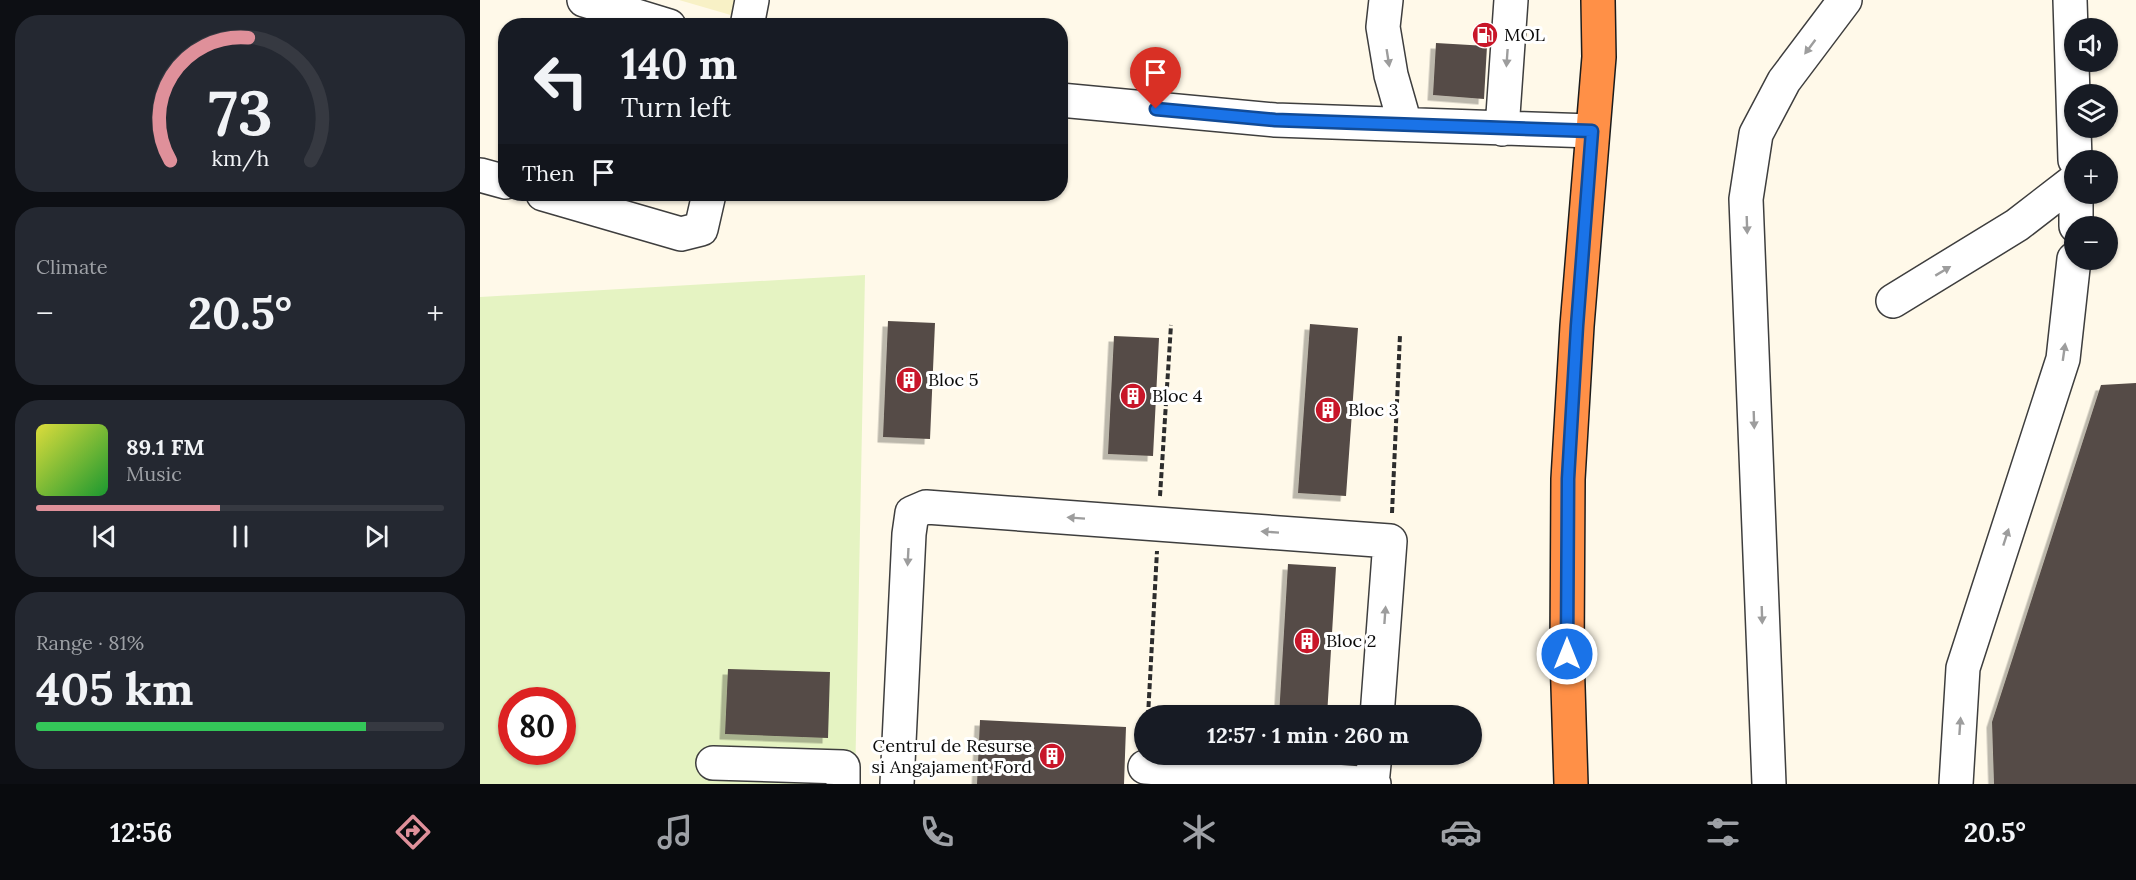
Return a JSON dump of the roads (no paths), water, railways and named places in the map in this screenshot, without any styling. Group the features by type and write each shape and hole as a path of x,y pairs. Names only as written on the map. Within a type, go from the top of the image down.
{"highway":[{"path":"1571,784 1567,654 1568,479 1577,326 1599,42 1598,0"},
{"path":"1599,42 1608,0"}],"street":[{"path":"584,0 643,18"},
{"path":"749,18 752,0"},
{"path":"1386,0 1383,27 1391,75 1405,124"},
{"path":"1502,129 1511,0"},
{"path":"1769,784 1746,200 1756,134 1784,81 1845,0"},
{"path":"2070,0 2075,150"},
{"path":"1068,101 1275,120 1592,131"},
{"path":"480,175 498,180"},
{"path":"1893,301 2018,225 2064,189"},
{"path":"567,201 681,234 701,229 707,201"},
{"path":"1956,784 1963,668 2064,359 2073,270"},
{"path":"897,784 909,534 912,513 926,507 1390,541 1378,705"},
{"path":"713,763 843,767 843,784"},
{"path":"1145,767 1373,784 1374,765"}],"place":[{"name":"MOL","path":"1485,35"},
{"name":"Bloc 5","path":"909,380"},
{"name":"Bloc 4","path":"1133,396"},
{"name":"Bloc 3","path":"1328,410"},
{"name":"Bloc 2","path":"1307,641"},
{"name":"Centrul de Resurse si Angajament Ford","path":"1052,756"}]}
